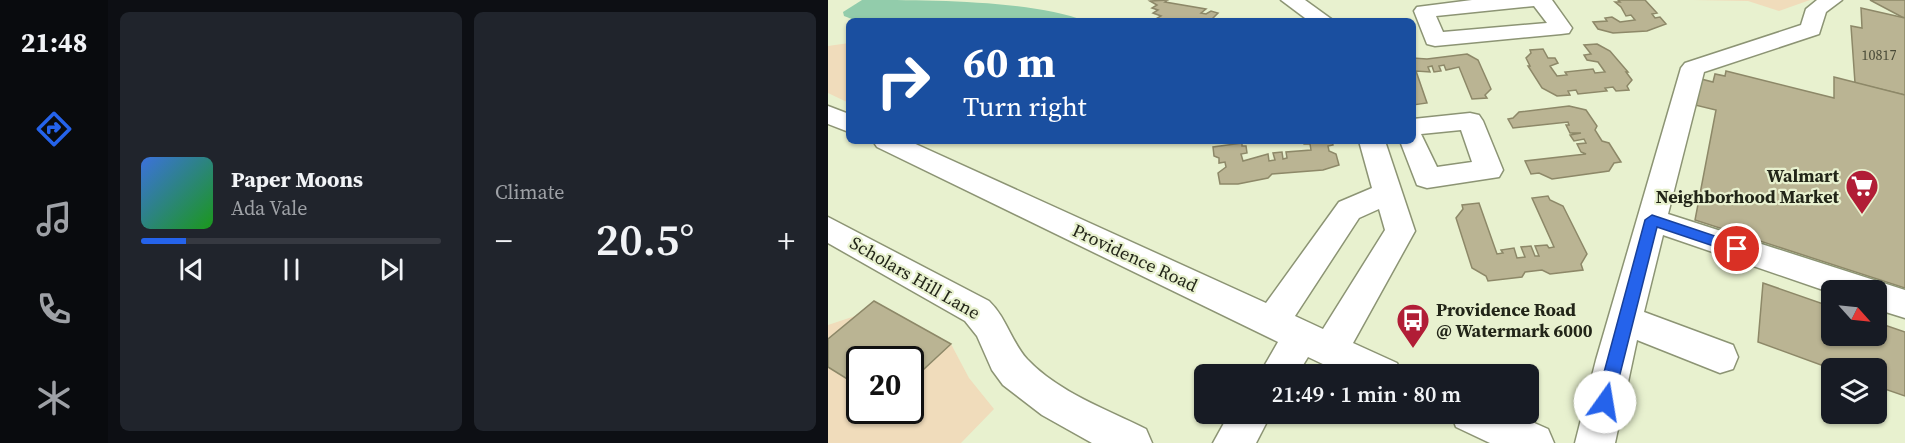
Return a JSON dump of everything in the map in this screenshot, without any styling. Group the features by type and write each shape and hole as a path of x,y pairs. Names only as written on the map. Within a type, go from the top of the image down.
{"street":[{"path":"1291,0 1318,18"},
{"path":"1534,0 1424,11 1420,23 1435,39 1561,28 1542,0"},
{"path":"1595,443 1693,68 1811,29 1816,9 1832,0"},
{"path":"828,114 846,123"},
{"name":"Providence Road","path":"892,144 1361,364"},
{"path":"1301,336 1400,231 1386,194 1374,149 1396,144"},
{"path":"1284,364 1301,336 1349,210 1386,194"},
{"path":"1652,220 1832,280"},
{"name":"Scholars Hill Lane","path":"828,229 976,311 986,319 1008,363 1024,381 1132,443"},
{"path":"1887,298 1905,304"},
{"path":"1626,320 1720,357"},
{"path":"1233,443 1245,424"},
{"path":"1492,424 1534,443"}],"shaded area":[{"path":"862,0 946,1 1007,5 1076,18 849,18 844,16 843,12"},
{"path":"1693,0 1810,0 1779,11 1748,1"},
{"path":"846,43 846,102 828,93 828,46"},
{"path":"874,301 951,344 969,378 994,409 961,443 828,443 828,325 855,316"}],"building":[{"path":"1168,0 1165,2 1206,9 1201,13 1206,14 1211,11 1218,13 1213,18 1158,18 1161,16 1153,13 1158,10 1152,8 1157,5 1150,1"},
{"path":"1618,0 1645,0 1657,13 1652,14 1655,18 1660,17 1666,24 1647,31 1613,33 1598,29 1593,22 1607,21 1605,18 1612,17 1620,22 1635,20 1631,15 1626,16 1615,2 1620,2"},
{"path":"1870,0 1905,0 1905,18 1902,17"},
{"path":"1861,8 1905,18 1905,95 1855,83 1851,26 1862,28"},
{"path":"1597,44 1610,51 1628,72 1626,72 1632,80 1627,86 1629,90 1616,91 1613,87 1605,88 1607,91 1578,94 1576,90 1568,91 1570,95 1557,96 1542,88 1528,66 1530,66 1526,58 1531,53 1530,50 1543,49 1548,58 1555,58 1558,63 1550,66 1557,76 1567,75 1565,72 1593,69 1595,73 1605,72 1598,62 1587,60 1584,55 1591,54 1584,45"},
{"path":"1467,54 1478,60 1491,89 1485,95 1487,98 1472,99 1459,67 1446,70 1444,65 1439,66 1441,71 1434,72 1432,66 1428,67 1430,72 1416,71 1416,58"},
{"path":"1416,71 1427,103 1416,105"},
{"path":"1726,71 1834,98 1834,77 1905,95 1905,288 1887,282 1887,280 1880,280 1695,220 1716,110 1695,105 1701,79 1713,82 1715,74 1725,76"},
{"path":"1569,106 1586,110 1597,126 1595,130 1602,141 1609,143 1621,162 1614,163 1609,171 1552,179 1539,173 1531,174 1525,161 1586,154 1581,152 1577,144 1586,143 1584,139 1574,141 1570,135 1581,133 1570,133 1566,125 1569,125 1568,122 1513,128 1508,119 1513,118 1519,112"},
{"path":"1242,144 1246,146 1247,153 1241,154 1243,161 1268,154 1269,161 1275,160 1273,153 1282,152 1283,159 1287,158 1286,152 1311,150 1310,144 1333,144 1328,146 1329,151 1336,154 1339,165 1323,170 1272,174 1268,178 1238,184 1220,184 1218,173 1226,167 1225,162 1219,163 1219,158 1214,156 1213,147"},
{"path":"1548,196 1550,200 1563,206 1587,254 1581,264 1583,270 1550,274 1542,270 1525,272 1522,277 1488,281 1486,276 1472,268 1456,218 1463,209 1462,205 1479,203 1497,254 1503,253 1501,250 1514,248 1517,258 1525,257 1521,247 1531,246 1535,256 1539,256 1535,246 1554,247 1532,198"},
{"path":"1763,283 1821,303 1821,346 1887,346 1887,326 1905,332 1905,396 1887,390 1887,358 1821,358 1821,365 1758,342"},
{"path":"874,301 951,344 924,369 924,346 846,346 846,378 828,367 828,339"}],"place":[{"name":"Walmart Neighborhood Market","path":"1862,215"},
{"name":"Providence Road @ Watermark 6000","path":"1413,349"}],"route":[{"path":"1605,402 1652,220 1737,249"}]}
